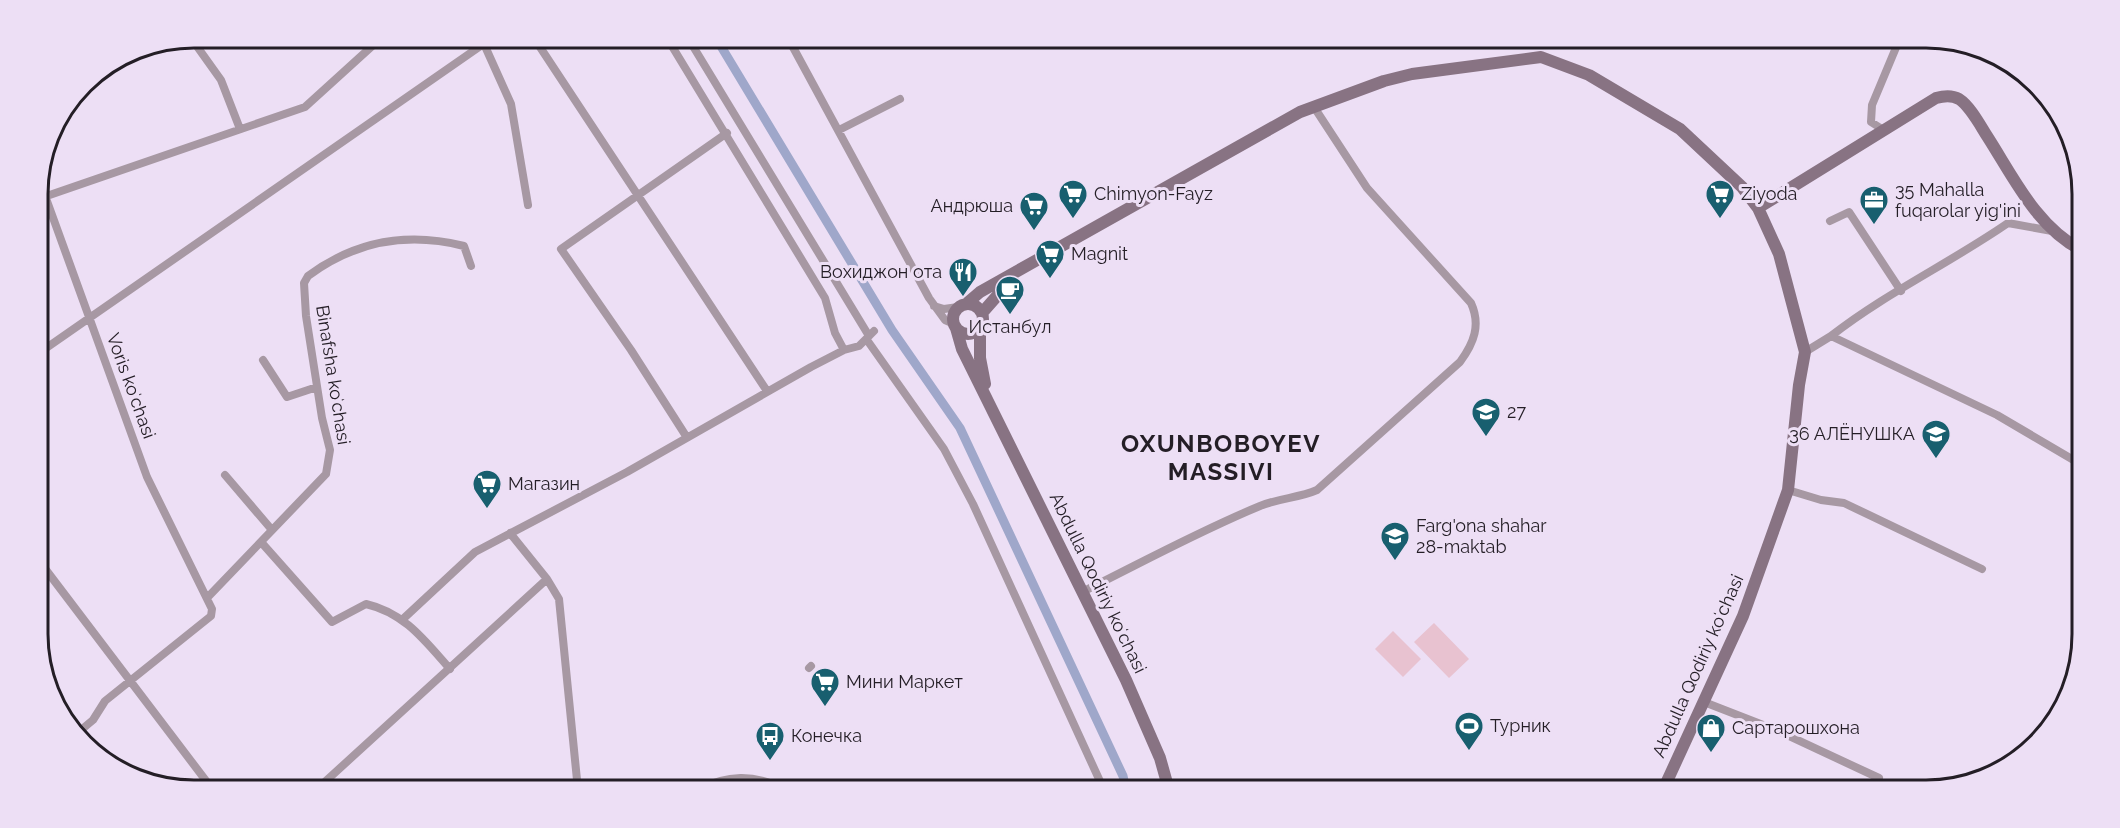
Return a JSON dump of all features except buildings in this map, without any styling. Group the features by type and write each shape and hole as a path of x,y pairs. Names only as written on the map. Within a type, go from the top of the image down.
{"street":[{"path":"198,48 221,80 240,129"},
{"path":"48,196 305,107 370,48"},
{"path":"48,347 478,48"},
{"path":"486,48 511,104 528,205"},
{"path":"541,48 767,391"},
{"path":"673,48 727,133 825,298 835,333 844,350"},
{"path":"694,48 870,336 944,450 973,504 1099,780"},
{"name":"Abdulla Qodiriy koʻchasi","path":"794,48 934,305 945,320 955,326 962,349 987,394 1145,722 1166,780"},
{"path":"1882,129 1871,122 1872,105 1896,48"},
{"name":"Abdulla Qodiriy koʻchasi","path":"962,306 980,292 1016,275 1300,112 1384,81 1412,74 1541,57 1588,75 1680,129 1742,188 1758,208 1779,254 1805,352 1799,385 1788,490 1743,616 1668,780"},
{"path":"1758,208 1882,129 1907,119 1936,98 1959,99 1981,126 2036,212 2052,231 2072,244"},
{"path":"839,130 900,99"},
{"path":"1082,592 1234,517 1276,499 1309,494 1317,490 1460,362 1471,345 1477,320 1471,303 1370,192 1314,107"},
{"path":"686,436 631,350 561,249 624,206 637,193 727,133"},
{"path":"1830,221 1849,212 1901,291"},
{"name":"Voris koʻchasi","path":"48,216 147,477 207,598"},
{"path":"1805,352 1854,318 2008,223 2052,231"},
{"name":"Binafsha koʻchasi","path":"207,598 326,474 330,450 306,316 304,283 308,276 379,242 407,237 427,238 464,246 471,266"},
{"name":"Abdulla Qodiriy koʻchasi","path":"987,394 980,358 982,313 1016,275"},
{"path":"934,305 944,309 975,306 982,313"},
{"path":"962,306 953,315 955,326 969,333 980,327"},
{"path":"403,619 475,552 627,472 767,391 844,350 859,346 870,336"},
{"path":"1831,336 1997,415 2072,459"},
{"path":"263,360 287,397 317,387"},
{"path":"225,475 272,530"},
{"path":"1788,490 1821,500 1844,503 1982,569"},
{"path":"510,533 547,579 559,599 577,780"},
{"path":"261,542 332,622 366,604 403,619 450,669"},
{"path":"48,572 206,780"},
{"path":"327,780 547,579"},
{"path":"83,728 93,720 105,701 132,682 211,616 212,609 207,598"},
{"path":"1704,702 1776,730 1879,778"},
{"path":"723,780 746,776 762,780"}],"shaded area":[{"path":"1434,623 1469,659 1449,678 1414,642"},
{"path":"1393,631 1421,659 1403,677 1375,649"}],"waterway":[{"path":"722,48 892,330 960,428 1124,780"}],"place":[{"name":"Chimyon-Fayz","path":"1073,220"},
{"name":"Ziyoda","path":"1720,220"},
{"name":"35 Mahalla fuqarolar yig'ini","path":"1874,226"},
{"name":"Андрюша","path":"1034,232"},
{"name":"Magnit","path":"1050,280"},
{"name":"Вохиджон ота","path":"963,298"},
{"name":"Истанбул","path":"1010,316"},
{"name":"27","path":"1486,438"},
{"name":"36 АЛЁНУШКА","path":"1936,460"},
{"name":"Магазин","path":"487,510"},
{"name":"Farg'ona shahar 28-maktab","path":"1395,562"},
{"name":"Мини Маркет","path":"825,708"},
{"name":"Турник","path":"1469,752"},
{"name":"Сартарошхона","path":"1711,754"},
{"name":"Конечка","path":"770,762"}],"district":[{"name":"OXUNBOBOYEV MASSIVI","path":"1221,458"}]}
